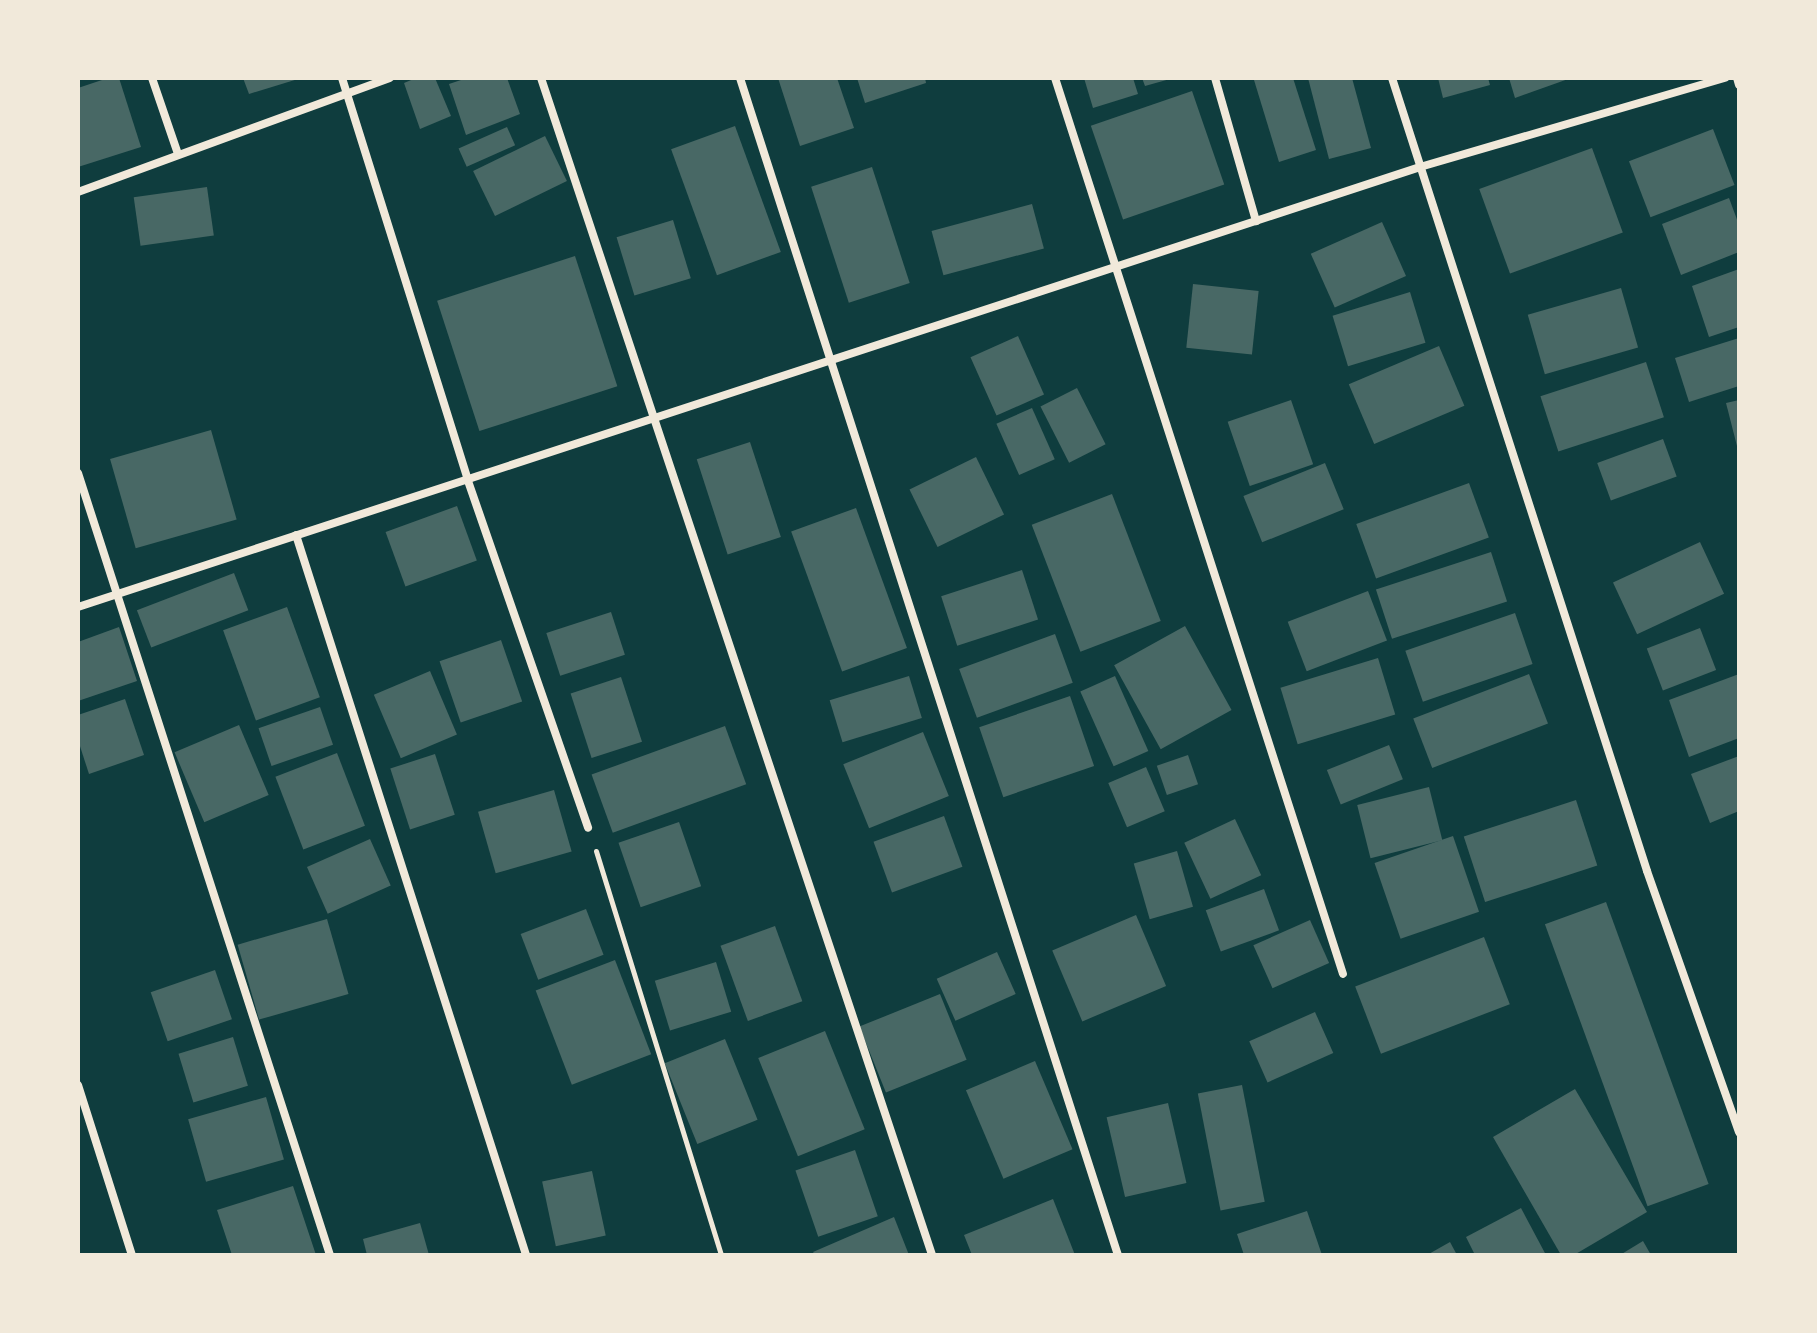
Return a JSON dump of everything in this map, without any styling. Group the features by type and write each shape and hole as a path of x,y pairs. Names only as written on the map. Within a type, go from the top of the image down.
{"street":[{"path":"152,78 178,154"},
{"path":"342,78 467,478 588,828"},
{"path":"78,192 346,91 390,78"},
{"path":"541,78 932,1255"},
{"path":"740,78 827,359 1118,1255"},
{"path":"1055,78 1113,267 1343,974"},
{"path":"1215,78 1256,221"},
{"path":"1392,78 1647,871 1739,1132"},
{"path":"78,607 1420,167 1725,78"},
{"path":"1737,78 1739,85"},
{"path":"78,473 330,1255"},
{"path":"296,535 526,1255"},
{"path":"78,1085 132,1255"}],"path":[{"path":"588,828 721,1255"}],"building":[{"path":"108,78 119,78 141,147 78,167 78,88"},
{"path":"243,78 298,78 298,79 249,94"},
{"path":"416,78 435,78 451,116 420,129 404,83"},
{"path":"467,78 507,78 520,114 466,135 449,84"},
{"path":"778,78 837,78 854,128 800,146"},
{"path":"857,78 925,78 926,83 865,103"},
{"path":"1084,78 1133,78 1138,94 1093,108"},
{"path":"1142,78 1170,78 1170,79 1145,86"},
{"path":"1293,78 1316,150 1279,162 1254,80"},
{"path":"1308,78 1352,78 1371,148 1329,159"},
{"path":"1438,78 1488,78 1490,85 1443,98"},
{"path":"1509,78 1571,78 1515,98"},
{"path":"1192,91 1224,185 1123,219 1091,126"},
{"path":"735,126 781,252 717,275 671,149"},
{"path":"507,127 515,145 467,167 459,149"},
{"path":"1713,129 1735,185 1650,217 1629,161"},
{"path":"545,136 567,181 495,216 473,171"},
{"path":"1592,148 1623,233 1510,274 1479,189"},
{"path":"872,167 910,283 849,303 811,187"},
{"path":"207,187 214,236 141,246 134,197"},
{"path":"1729,198 1739,225 1739,252 1681,275 1662,224"},
{"path":"1032,204 1044,248 943,275 932,231"},
{"path":"673,220 691,278 634,296 617,237"},
{"path":"1382,222 1406,276 1335,308 1311,254"},
{"path":"575,256 617,386 479,431 437,301"},
{"path":"1739,269 1739,327 1709,337 1692,286"},
{"path":"1193,284 1259,291 1252,355 1186,348"},
{"path":"1621,288 1638,348 1545,374 1528,315"},
{"path":"1410,292 1425,343 1348,366 1333,316"},
{"path":"1018,336 1044,394 997,416 970,357"},
{"path":"1739,338 1739,386 1689,402 1675,358"},
{"path":"1439,346 1464,406 1374,444 1349,384"},
{"path":"1646,362 1664,417 1558,451 1540,396"},
{"path":"1077,388 1106,444 1069,463 1040,407"},
{"path":"1291,400 1313,464 1250,486 1228,422"},
{"path":"1739,400 1739,450 1738,450 1726,403"},
{"path":"1032,408 1055,459 1019,475 996,424"},
{"path":"211,430 237,519 136,548 110,459"},
{"path":"1663,439 1677,477 1611,501 1597,463"},
{"path":"750,442 781,537 728,554 697,459"},
{"path":"976,457 1004,515 938,547 909,489"},
{"path":"1325,463 1344,509 1262,542 1243,496"},
{"path":"1469,483 1489,538 1376,579 1356,524"},
{"path":"1112,494 1161,621 1080,652 1032,525"},
{"path":"457,506 477,561 405,586 386,532"},
{"path":"856,508 907,648 842,672 791,532"},
{"path":"1700,542 1724,594 1637,634 1613,583"},
{"path":"1491,552 1507,601 1392,639 1376,589"},
{"path":"1022,570 1038,619 957,646 941,596"},
{"path":"234,573 248,610 151,648 137,610"},
{"path":"1368,591 1387,640 1307,671 1288,622"},
{"path":"287,607 320,697 256,720 223,630"},
{"path":"611,612 625,655 560,676 546,633"},
{"path":"1515,613 1533,664 1423,702 1405,651"},
{"path":"1185,626 1232,710 1161,749 1114,665"},
{"path":"119,627 137,681 78,701 78,642"},
{"path":"1700,628 1716,670 1663,690 1647,648"},
{"path":"1055,634 1073,683 977,718 959,669"},
{"path":"501,640 522,701 461,723 440,661"},
{"path":"1378,658 1395,714 1298,744 1280,688"},
{"path":"430,671 457,735 401,758 374,695"},
{"path":"1529,674 1548,723 1432,768 1413,718"},
{"path":"1739,674 1739,738 1689,757 1669,700"},
{"path":"909,676 922,718 842,742 830,700"},
{"path":"1115,676 1148,751 1114,766 1080,691"},
{"path":"621,677 642,742 592,758 571,693"},
{"path":"1070,696 1094,766 1003,797 979,727"},
{"path":"125,699 144,755 89,774 78,740 78,715"},
{"path":"320,707 333,745 272,766 259,728"},
{"path":"239,725 269,795 204,822 175,752"},
{"path":"725,726 746,784 613,833 592,775"},
{"path":"923,732 949,796 869,828 843,764"},
{"path":"1389,745 1403,779 1341,804 1327,770"},
{"path":"337,753 365,826 303,849 275,777"},
{"path":"435,754 455,815 410,829 390,769"},
{"path":"1188,755 1198,784 1167,795 1157,766"},
{"path":"1739,756 1739,811 1710,823 1691,774"},
{"path":"1146,767 1165,811 1127,827 1108,783"},
{"path":"1429,787 1442,840 1371,858 1357,805"},
{"path":"554,790 572,852 496,873 478,812"},
{"path":"1576,800 1597,866 1485,902 1464,836"},
{"path":"944,816 962,867 892,892 874,842"},
{"path":"1235,819 1261,875 1210,899 1184,843"},
{"path":"679,822 701,886 641,907 618,843"},
{"path":"1453,836 1479,912 1401,939 1375,863"},
{"path":"370,839 391,886 328,914 307,867"},
{"path":"1177,851 1193,907 1150,919 1134,863"},
{"path":"1264,889 1279,930 1221,952 1206,910"},
{"path":"1606,902 1709,1184 1648,1206 1545,924"},
{"path":"586,909 604,955 538,980 521,934"},
{"path":"1136,915 1166,986 1082,1021 1052,951"},
{"path":"327,919 348,994 259,1020 238,945"},
{"path":"1310,920 1329,963 1272,988 1253,945"},
{"path":"775,926 802,1001 748,1021 720,946"},
{"path":"1484,937 1510,1004 1381,1054 1355,986"},
{"path":"997,952 1016,994 955,1021 937,979"},
{"path":"615,960 651,1054 572,1085 536,990"},
{"path":"716,962 731,1012 670,1030 655,981"},
{"path":"215,970 232,1019 168,1041 151,992"},
{"path":"940,994 967,1060 886,1092 859,1027"},
{"path":"1315,1012 1333,1053 1268,1082 1249,1041"},
{"path":"825,1031 865,1129 798,1156 758,1058"},
{"path":"233,1037 248,1086 193,1102 178,1054"},
{"path":"725,1039 758,1120 697,1144 665,1063"},
{"path":"1035,1061 1073,1149 1003,1179 966,1090"},
{"path":"1242,1085 1265,1202 1221,1210 1198,1094"},
{"path":"1575,1089 1647,1212 1574,1255 1561,1255 1493,1137"},
{"path":"266,1097 284,1159 206,1182 188,1119"},
{"path":"1168,1103 1186,1183 1125,1197 1107,1117"},
{"path":"855,1150 878,1216 818,1237 795,1171"},
{"path":"592,1171 606,1236 556,1246 542,1182"},
{"path":"293,1186 316,1255 232,1255 217,1210"},
{"path":"1053,1199 1075,1255 972,1255 964,1235"},
{"path":"1521,1208 1546,1255 1475,1255 1466,1237"},
{"path":"1307,1211 1322,1255 1244,1255 1237,1234"},
{"path":"894,1217 909,1255 815,1255 813,1252"},
{"path":"420,1223 429,1255 367,1255 363,1239"},
{"path":"1643,1241 1651,1255 1620,1255"},
{"path":"1450,1242 1457,1255 1427,1255"}]}
